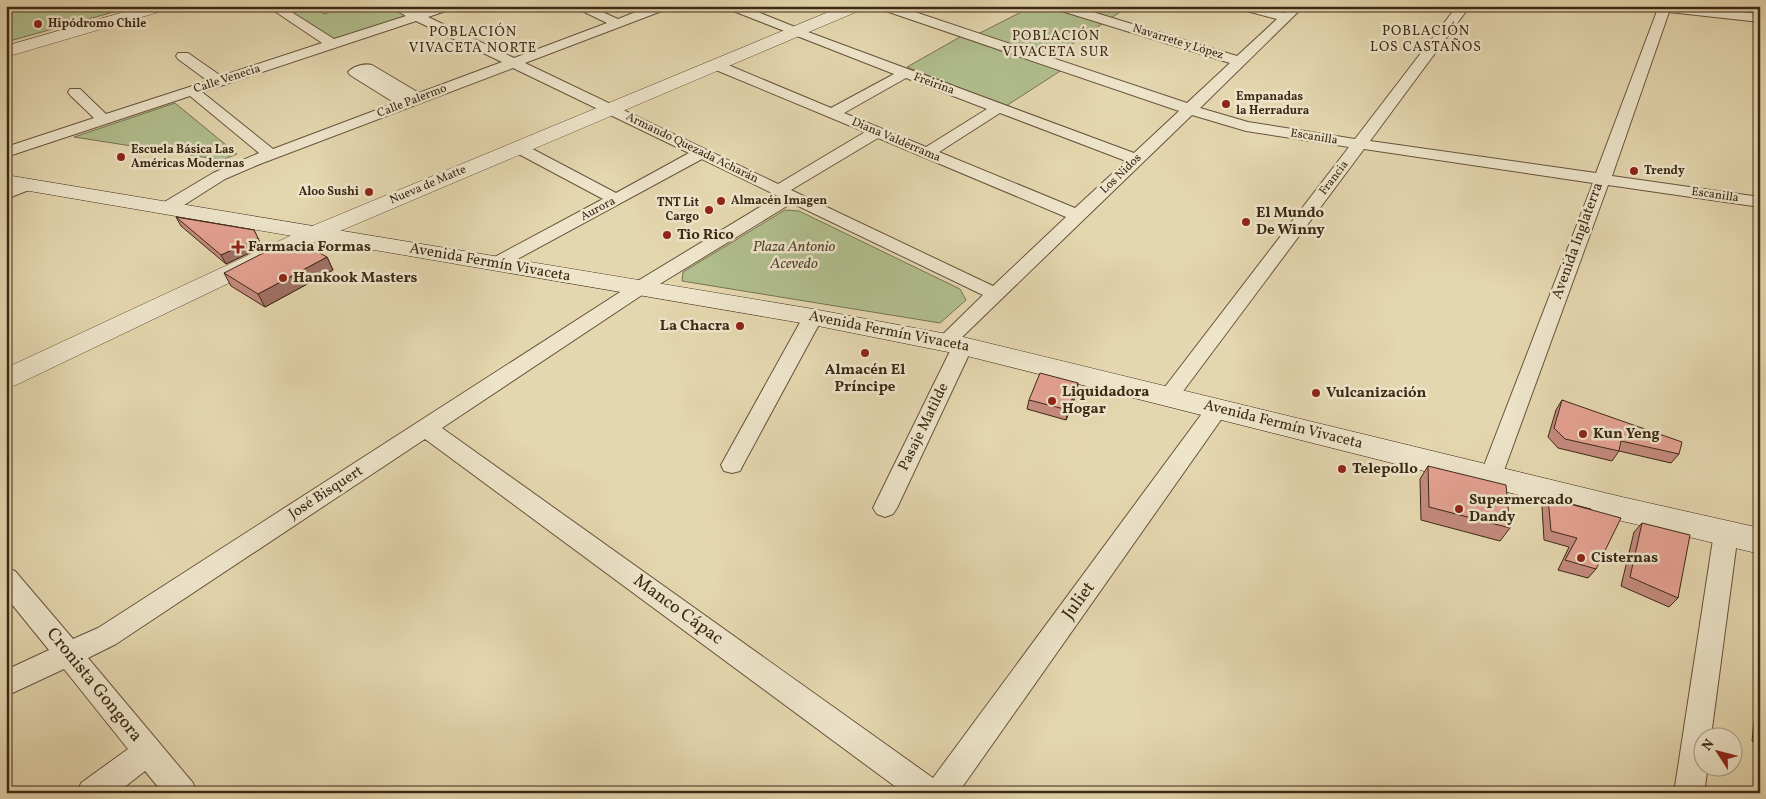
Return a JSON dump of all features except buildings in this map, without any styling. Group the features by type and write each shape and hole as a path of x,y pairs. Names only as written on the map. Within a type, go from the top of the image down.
{"main road":[{"path":"6,50 163,6"},
{"name":"Nueva de Matte","path":"6,379 313,234 857,6"},
{"name":"Avenida Fermín Vivaceta","path":"6,181 814,317 954,344 1760,541"}],"street":[{"path":"273,6 332,44"},
{"name":"Armando Quezada Acharán","path":"395,6 995,294"},
{"name":"Calle Venecia","path":"6,152 448,6"},
{"path":"578,6 618,24"},
{"name":"Calle Palermo","path":"167,208 219,176 271,154 663,6"},
{"name":"Freirina","path":"732,6 794,32 1136,159"},
{"name":"Escanilla","path":"884,6 1189,109 1246,126 1760,202"},
{"name":"Navarrete y López","path":"1059,6 1239,61"},
{"path":"1243,6 1260,8 1285,18"},
{"name":"Los Nidos","path":"954,344 995,294 1298,6"},
{"name":"Francia","path":"1168,397 1464,6"},
{"path":"1644,6 1760,18"},
{"name":"Avenida Inglaterra","path":"1491,476 1640,78 1664,7"},
{"path":"183,56 218,81"},
{"name":"Diana Valderrama","path":"716,65 1077,215"},
{"path":"832,113 905,73"},
{"path":"384,84 412,101"},
{"path":"191,90 271,154"},
{"path":"75,92 104,120"},
{"path":"927,153 998,108"},
{"name":"José Bisquert","path":"6,684 107,636 877,132"},
{"path":"519,148 615,199"},
{"name":"Aurora","path":"494,264 702,153"},
{"path":"6,194 28,185"},
{"path":"732,465 814,317"},
{"name":"Pasaje Matilde","path":"886,508 954,344"},
{"name":"Juliet","path":"940,793 1218,409"},
{"name":"Manco Cápac","path":"426,428 929,793"},
{"path":"1689,793 1726,533"},
{"name":"Cronista Gongora","path":"6,578 182,793"},
{"path":"92,793 148,751"}],"green space":[{"name":"Hipódromo Chile","path":"6,6 135,6 6,42"},
{"path":"299,6 311,6 324,14 348,6 439,6 333,40 286,10"},
{"path":"1033,6 1129,6 1048,60 1068,66 1006,106 907,67 967,33 974,36"},
{"path":"175,103 237,154 222,160 74,137"},
{"name":"Plaza Antonio Acevedo","path":"785,210 799,211 960,289 966,300 940,323 682,281 683,272"}],"place":[{"name":"Hipódromo Chile","path":"38,24"},
{"name":"Empanadas la Herradura","path":"1226,104"},
{"name":"Escuela Básica Las Américas Modernas","path":"121,157"},
{"name":"Trendy","path":"1634,171"},
{"name":"Aloo Sushi","path":"369,192"},
{"name":"Almacén Imagen","path":"721,201"},
{"name":"TNT Lit Cargo","path":"709,210"},
{"name":"El Mundo De Winny","path":"1246,222"},
{"name":"Tio Rico","path":"667,235"},
{"name":"Farmacia Formas","path":"238,247"},
{"name":"Hankook Masters","path":"283,278"},
{"name":"La Chacra","path":"740,326"},
{"name":"Almacén El Príncipe","path":"865,353"},
{"name":"Vulcanización","path":"1316,393"},
{"name":"Liquidadora Hogar","path":"1052,401"},
{"name":"Kun Yeng","path":"1583,434"},
{"name":"Telepollo","path":"1342,469"},
{"name":"Supermercado Dandy","path":"1459,509"},
{"name":"Cisternas","path":"1581,558"}],"district":[{"name":"POBLACIÓN VIVACETA NORTE","path":"473,40"},
{"name":"POBLACIÓN LOS CASTAÑOS","path":"1426,40"},
{"name":"POBLACIÓN VIVACETA SUR","path":"1056,44"}]}
